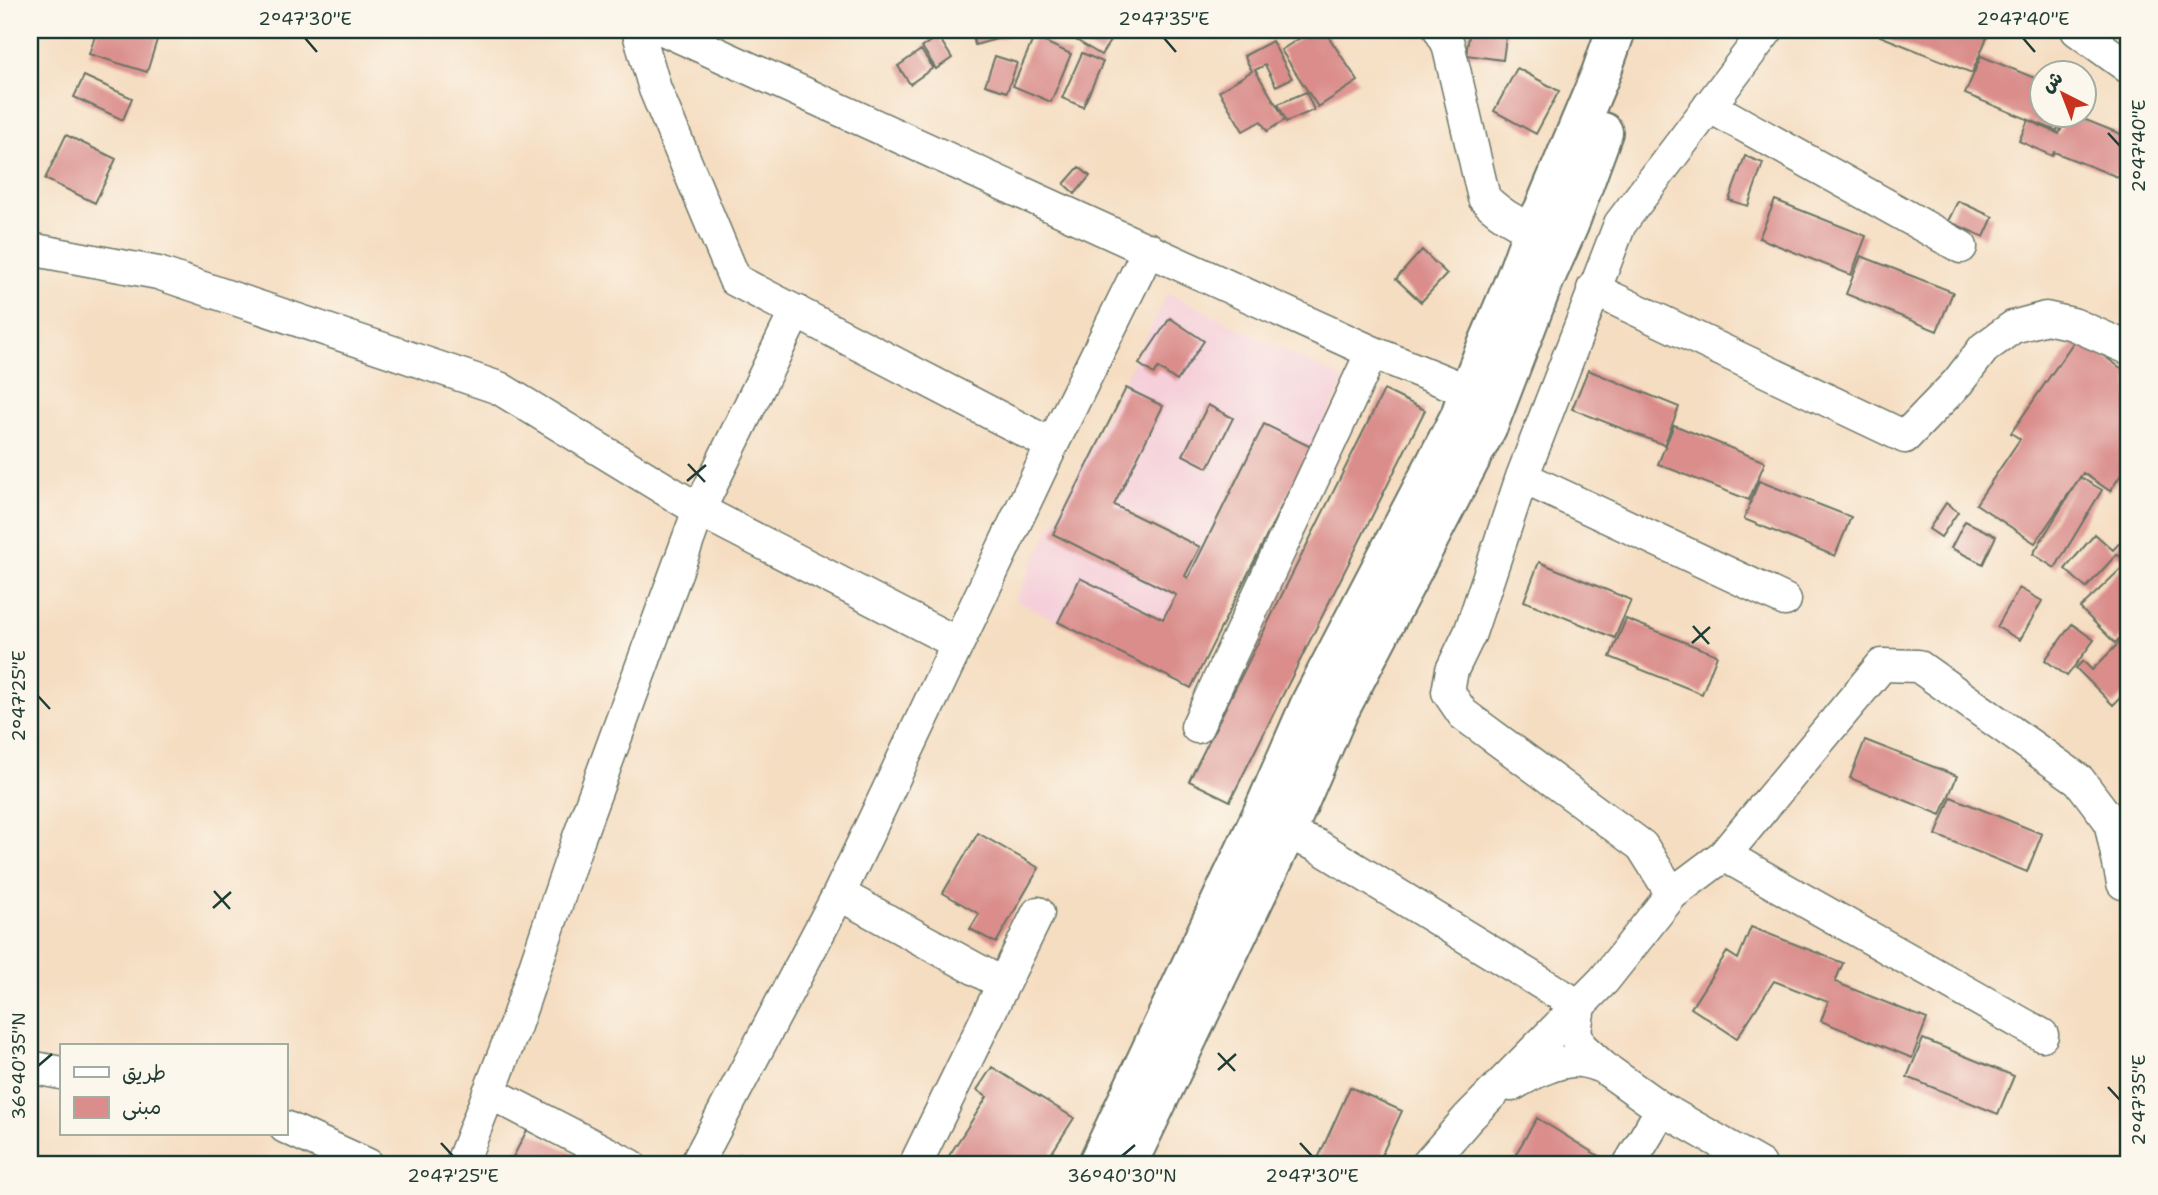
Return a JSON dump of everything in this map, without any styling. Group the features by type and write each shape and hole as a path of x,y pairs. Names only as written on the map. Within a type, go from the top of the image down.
{"main road":[{"path":"1564,197 1616,30"},
{"path":"1097,1165 1274,824 1339,711 1489,424 1482,395 1547,235 1642,30"},
{"path":"1127,1165 1274,824"}],"street":[{"path":"638,30 655,89 735,280 1052,445"},
{"path":"665,30 1372,352 1482,395"},
{"path":"1672,894 1642,846 1462,714 1448,692 1452,670 1469,633 1522,477 1620,224 1767,30"},
{"path":"2077,30 2128,67"},
{"path":"1446,35 1484,198 1500,214 1518,225 1547,235"},
{"path":"1709,106 1961,247"},
{"path":"1564,197 1620,224"},
{"path":"30,249 158,273 499,388 699,510 957,643"},
{"path":"696,1165 839,894 1052,445 1150,249"},
{"path":"1593,289 1905,437 1958,382 1984,348 2012,327 2046,318 2073,324 2128,348"},
{"path":"461,1165 515,1026 582,828 699,510 796,311"},
{"path":"1196,727 1372,352"},
{"path":"1522,477 1785,600"},
{"path":"1427,1165 1486,1099 1604,980 1672,894 1724,855 1882,665 1918,666 2080,780 2110,821 2123,883"},
{"path":"1274,824 1316,845 1579,1006"},
{"path":"1724,855 2042,1035"},
{"path":"839,894 1003,984"},
{"path":"915,1165 1038,913"},
{"path":"1579,1006 1575,1032 1580,1046 1604,1068 1662,1109 1760,1165"},
{"path":"1486,1099 1525,1077 1567,1062 1582,1061 1604,1068"},
{"path":"30,1068 60,1073"},
{"path":"489,1092 631,1165"},
{"path":"1629,1165 1662,1109"},
{"path":"287,1128 368,1165"}],"shaded area":[{"path":"1168,293 1345,380 1191,688 1015,600"}],"building":[{"path":"97,30 160,30 147,72 89,54"},
{"path":"971,30 1010,30 1011,35 975,45"},
{"path":"1046,30 1062,30 1057,37"},
{"path":"1069,30 1117,30 1101,55 1066,34"},
{"path":"1300,30 1324,30 1358,81 1318,107 1281,50 1303,36"},
{"path":"1470,30 1507,30 1503,60 1466,55"},
{"path":"1704,30 1735,30 1727,39"},
{"path":"1883,30 1976,30 1988,35 1972,73 1880,36"},
{"path":"938,36 952,58 936,69 922,47"},
{"path":"1034,37 1071,54 1051,102 1013,86"},
{"path":"1272,41 1292,78 1276,86 1265,65 1255,70 1285,119 1278,104 1306,92 1314,110 1286,122 1285,120 1267,131 1261,121 1243,131 1219,91 1252,71 1244,56"},
{"path":"921,50 933,68 910,84 898,66"},
{"path":"1082,53 1103,62 1083,107 1062,98"},
{"path":"995,56 1017,63 1007,92 985,85"},
{"path":"1981,56 2028,75 2028,119 1965,94"},
{"path":"1517,68 1559,91 1536,134 1494,111"},
{"path":"84,76 132,98 123,120 74,97"},
{"path":"2028,120 2028,130 2050,130 2059,134 2061,130 2098,130 2098,125 2128,137 2128,181 2054,152 2052,156 2019,141"},
{"path":"66,135 116,159 95,203 45,179"},
{"path":"1745,156 1763,163 1748,206 1729,200"},
{"path":"1079,167 1090,176 1075,194 1064,184"},
{"path":"1775,200 1866,236 1851,275 1759,238"},
{"path":"1958,201 1993,217 1984,237 1948,221"},
{"path":"1422,250 1447,274 1421,302 1396,279"},
{"path":"1861,256 1953,292 1937,331 1846,294"},
{"path":"1170,318 1204,341 1177,381 1158,368 1154,374 1139,364"},
{"path":"2077,337 2128,373 2128,464 2110,491 2083,473 2035,543 1976,504 2020,439 2011,433"},
{"path":"1588,370 1679,407 1664,445 1572,409"},
{"path":"1126,388 1163,406 1114,505 1200,547 1185,576 1188,578 1264,424 1311,447 1191,688 1058,622 1080,578 1163,619 1176,595 1053,534"},
{"path":"1384,390 1425,410 1230,801 1189,781"},
{"path":"1208,405 1233,418 1208,468 1183,455"},
{"path":"1674,425 1765,462 1749,500 1658,464"},
{"path":"2080,477 2102,490 2055,568 2033,554"},
{"path":"1759,481 1851,517 1835,556 1744,519"},
{"path":"1946,503 1958,512 1941,537 1929,529"},
{"path":"1965,521 1996,536 1983,564 1951,548"},
{"path":"2095,534 2113,550 2128,534 2128,630 2115,643 2080,608 2127,563 2117,554 2086,588 2065,569"},
{"path":"1539,562 1631,600 1615,638 1524,601"},
{"path":"2019,588 2042,601 2020,640 1997,627"},
{"path":"1626,619 1717,655 1702,694 1610,657"},
{"path":"2072,624 2094,640 2067,676 2045,660"},
{"path":"2124,638 2128,642 2128,690 2113,705 2076,668 2083,661 2092,670"},
{"path":"1865,740 1957,776 1941,815 1850,778"},
{"path":"1951,797 2042,834 2027,872 1936,835"},
{"path":"978,833 1039,868 996,943 970,929 979,914 943,893"},
{"path":"1751,927 1843,963 1835,982 1927,1019 1912,1058 1821,1021 1828,1002 1774,981 1737,1038 1691,1008 1727,952 1738,959"},
{"path":"1923,1039 2014,1076 1998,1114 1907,1077"},
{"path":"992,1067 1074,1118 1044,1165 943,1165 987,1097 977,1090"},
{"path":"1350,1087 1402,1111 1377,1165 1315,1165"},
{"path":"1537,1118 1613,1165 1526,1165 1514,1157"},
{"path":"527,1130 585,1159 582,1165 509,1165"},
{"path":"741,1158 748,1165 734,1165"}]}
